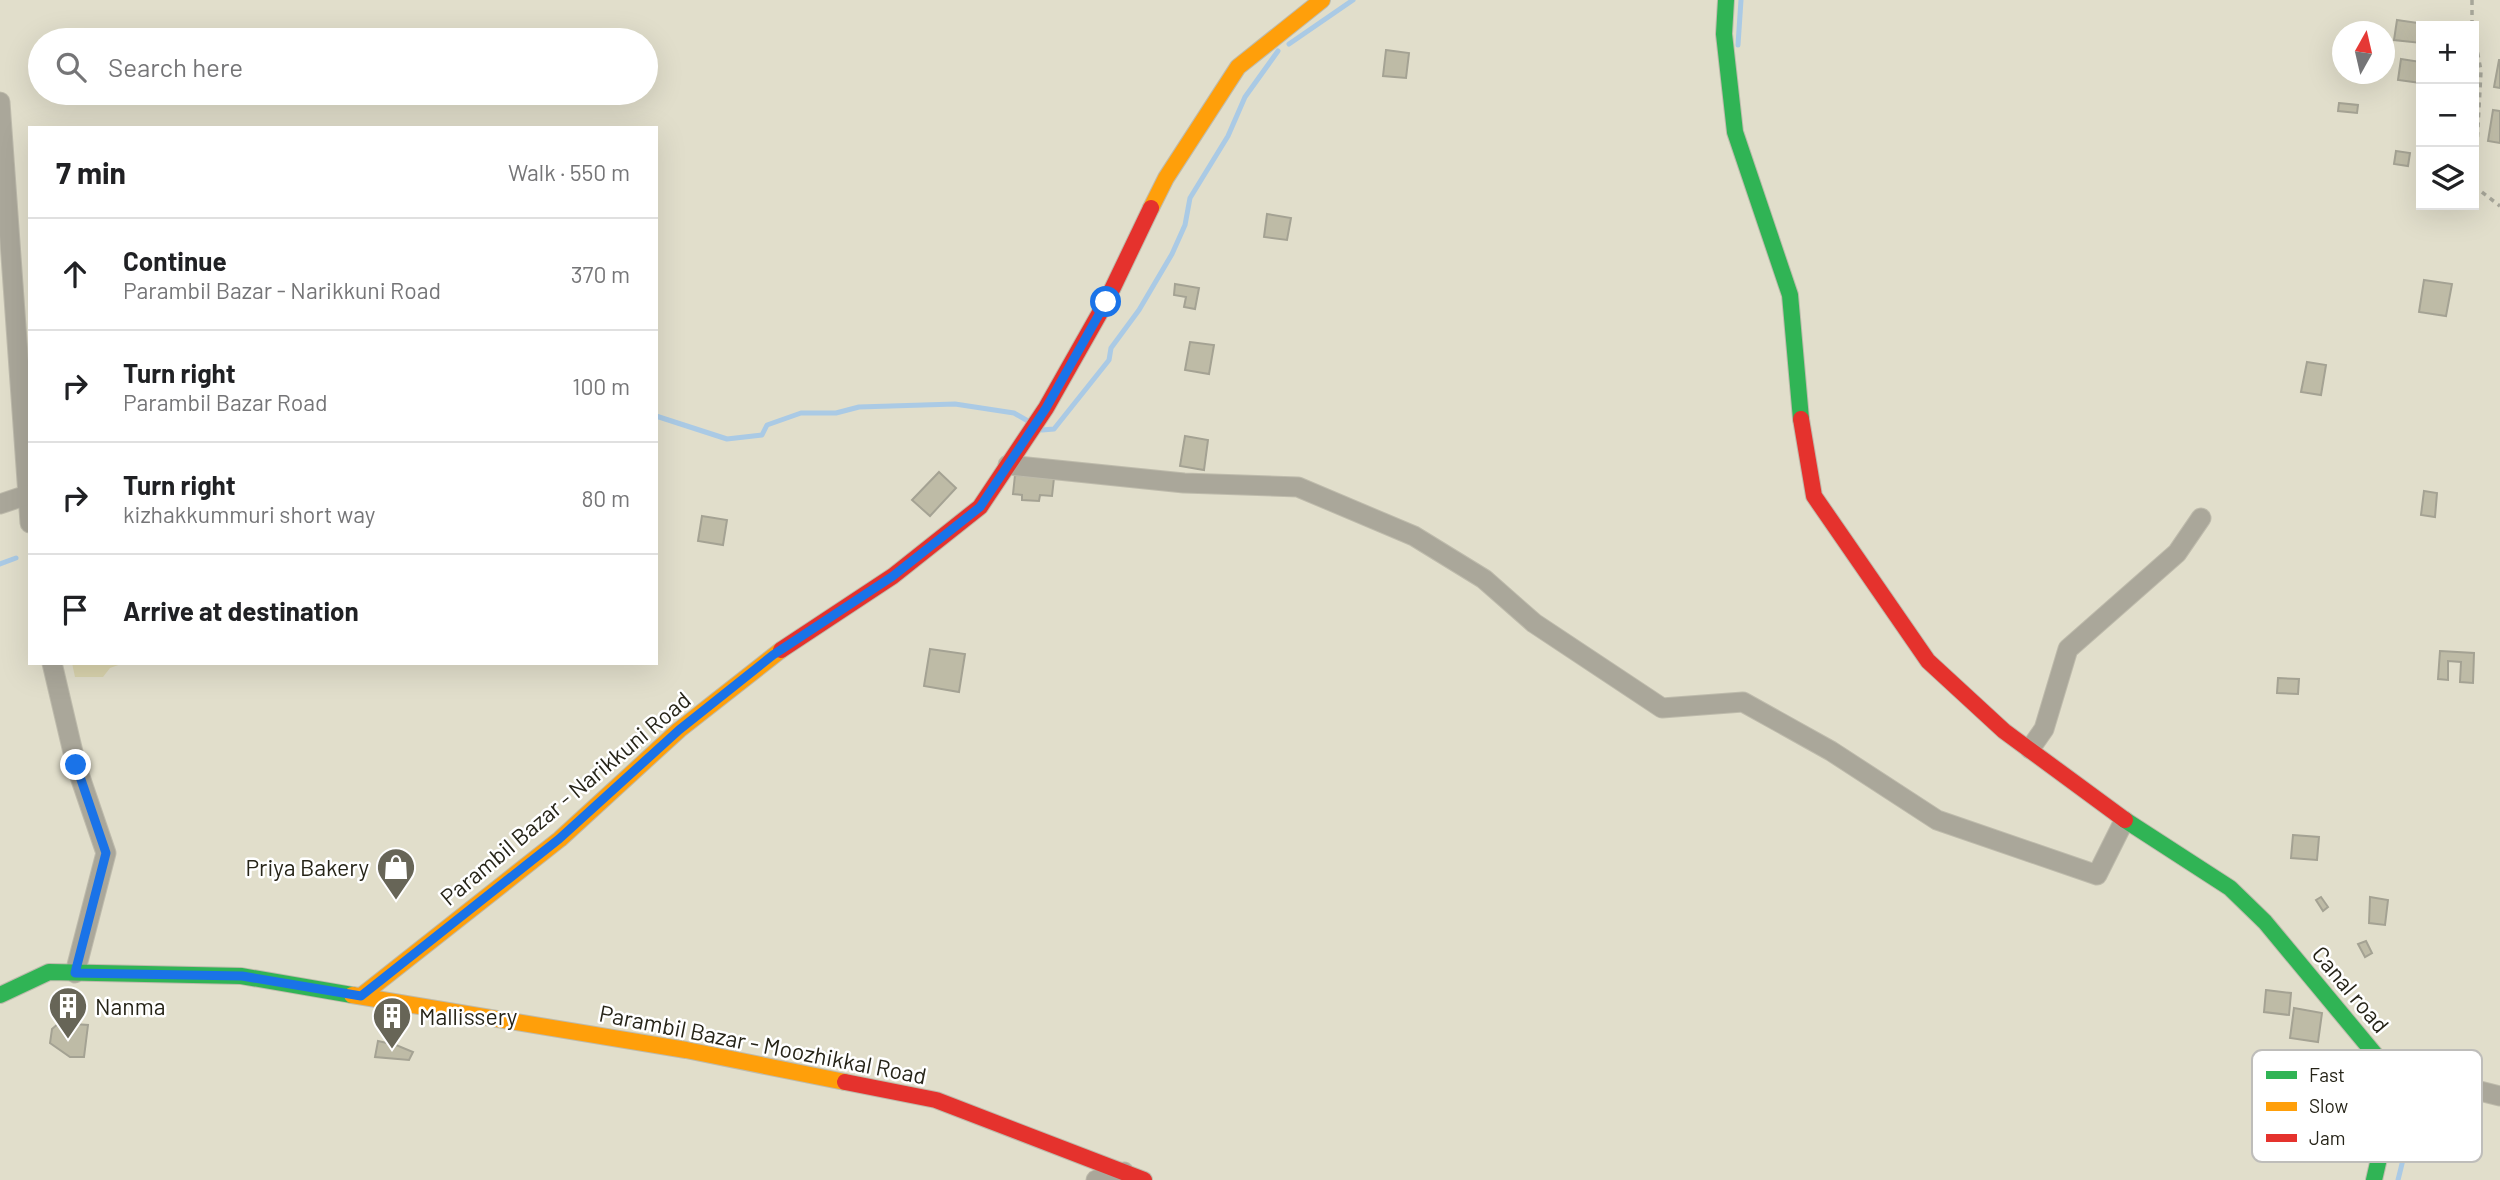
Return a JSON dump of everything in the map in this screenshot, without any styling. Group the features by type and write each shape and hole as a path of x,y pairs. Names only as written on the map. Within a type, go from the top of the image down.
{"main road":[{"name":"Parambil Bazar - Narikkuni Road","path":"361,996 559,839 679,730 773,655 893,576 980,507 1046,408 1106,302 1166,178 1238,67 1322,0"},
{"name":"Canal road","path":"1726,0 1724,34 1735,132 1790,295 1803,441 1814,496 1928,661 2004,731 2124,821 2230,888 2265,922 2372,1050"},
{"name":"Parambil Bazar - Moozhikkal Road","path":"0,995 49,972 242,976 686,1050 936,1100 1144,1180"},
{"path":"2374,1180 2379,1162"}],"street":[{"path":"0,102 28,504"},
{"path":"1008,465 1184,483 1298,487 1414,536 1484,579 1534,623 1662,708 1742,702 1831,751 1937,820 2097,874 2124,821"},
{"path":"0,504 27,495"},
{"path":"2031,749 2044,729 2068,649 2177,553 2201,518"},
{"path":"52,665 76,765 106,853 75,973"},
{"path":"2482,1092 2500,1096"},
{"path":"1096,1180 1124,1172"}],"path":[{"path":"2472,0 2472,21"},
{"path":"2477,147 2481,71 2479,60"},
{"path":"2479,190 2498,203"}],"shaded area":[{"path":"72,665 118,665 110,668 103,677 75,677"}],"building":[{"path":"2397,20 2416,23 2416,42 2395,40"},
{"path":"1386,50 1409,53 1406,78 1383,76"},
{"path":"2401,59 2416,61 2416,82 2398,80"},
{"path":"2500,60 2500,88 2494,87"},
{"path":"2339,103 2358,105 2357,113 2338,111"},
{"path":"2493,110 2500,111 2500,143 2488,141"},
{"path":"2396,151 2410,153 2408,166 2394,164"},
{"path":"1267,214 1291,218 1287,240 1264,237"},
{"path":"2424,280 2452,284 2446,316 2419,312"},
{"path":"1175,284 1199,288 1195,309 1184,307 1186,297 1174,295"},
{"path":"1190,342 1214,345 1209,374 1185,370"},
{"path":"2307,362 2326,365 2321,395 2301,392"},
{"path":"1185,436 1208,440 1204,470 1180,466"},
{"path":"939,472 956,488 930,516 912,500"},
{"path":"1015,475 1054,478 1052,496 1040,495 1039,501 1022,500 1022,495 1013,494"},
{"path":"2424,491 2437,493 2435,517 2421,515"},
{"path":"702,516 727,520 723,545 698,541"},
{"path":"930,649 965,654 959,692 924,686"},
{"path":"2440,651 2474,653 2473,683 2460,682 2461,662 2448,661 2448,680 2438,679"},
{"path":"2278,678 2299,679 2298,694 2277,693"},
{"path":"2293,835 2319,837 2317,860 2291,858"},
{"path":"2321,897 2328,907 2323,911 2316,900"},
{"path":"2370,897 2388,900 2385,925 2369,923"},
{"path":"2366,941 2372,953 2365,957 2358,944"},
{"path":"2266,990 2291,993 2289,1015 2264,1012"},
{"path":"2294,1008 2322,1013 2318,1042 2290,1038"},
{"name":"Nanma","path":"59,1023 88,1025 84,1057 70,1057 50,1043 52,1029"},
{"name":"Mallissery","path":"378,1041 413,1052 409,1060 375,1057"}],"waterway":[{"path":"1289,44 1353,0"},
{"path":"1738,45 1741,0"},
{"path":"1042,430 1054,429 1109,360 1111,348 1139,310 1172,254 1185,225 1190,198 1228,136 1245,97 1278,51"},
{"path":"658,417 727,439 762,435 767,425 801,413 836,413 859,407 955,404 1014,413 1028,421"},
{"path":"0,564 16,558"},
{"path":"2398,1180 2402,1162"}],"traffic: fast":[{"path":"1726,0 1724,34 1735,132 1790,295 1801,419"},
{"path":"2125,820 2230,888 2265,922 2371,1050"},
{"path":"0,995 49,972 241,976 352,995"},
{"path":"2374,1180 2378,1162"}],"traffic: slow":[{"path":"1151,208 1166,178 1238,67 1322,0"},
{"path":"361,996 560,839 679,730 781,650"},
{"path":"352,995 686,1050 845,1082"}],"traffic: jam":[{"path":"781,650 893,576 980,507 1046,408 1106,302 1151,208"},
{"path":"1801,419 1814,496 1928,661 2004,731 2125,820"},
{"path":"845,1082 936,1100 1144,1180"}],"place":[{"name":"Priya Bakery","path":"396,901"},
{"name":"Nanma","path":"68,1040"},
{"name":"Mallissery","path":"392,1050"}],"route":[{"path":"76,765 106,853 75,973 242,976 361,996 559,839 679,730 773,655 893,576 980,507 1046,408 1106,302"}]}
